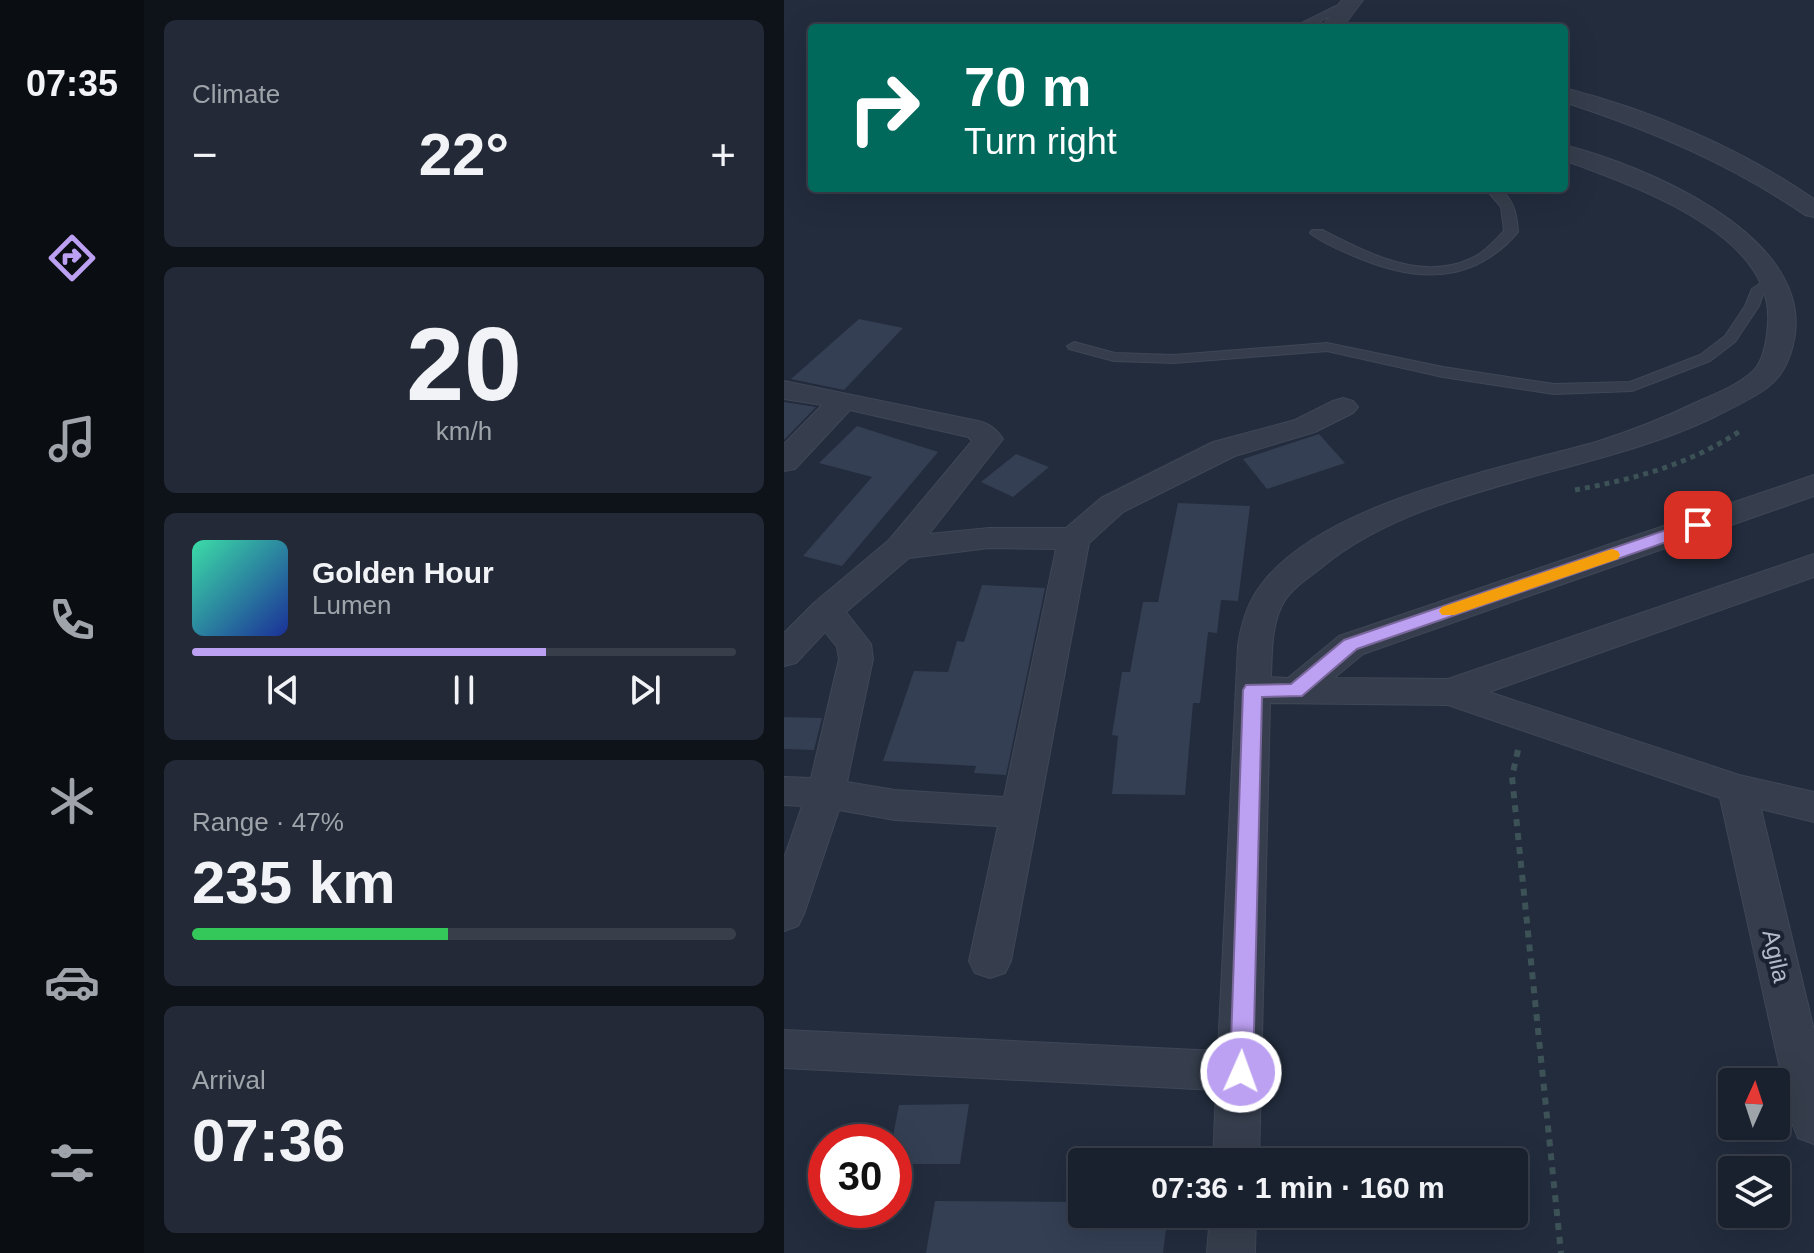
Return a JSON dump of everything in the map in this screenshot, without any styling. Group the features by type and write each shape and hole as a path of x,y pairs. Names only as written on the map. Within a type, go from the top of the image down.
{"street":[{"path":"1341,24 1352,1"},
{"path":"1568,96 1611,110 1708,150 1780,185 1814,210"},
{"path":"1237,1148 1253,690 1259,614 1281,583 1324,548 1359,529 1445,495 1637,440 1687,421 1764,377 1783,337 1782,296 1774,278 1731,232 1679,200 1568,154"},
{"path":"784,390 978,430 988,439 900,548 826,611 784,654"},
{"path":"784,462 843,400"},
{"path":"990,961 1074,539 1112,505 1224,449 1305,426 1343,407"},
{"path":"1295,691 1351,645 1814,485"},
{"path":"900,548 989,538 1074,539"},
{"path":"1450,692 1814,565"},
{"path":"784,914 826,793 856,659 854,644 826,611"},
{"path":"1253,690 1450,692 1737,789 1814,807"},
{"name":"Agila","path":"1737,789 1814,1123"},
{"path":"784,791 826,793 895,805 1018,813"},
{"path":"784,1049 1241,1072"},
{"path":"1231,1253 1232,1228"}],"lane":[{"path":"1306,24 1352,1"},
{"path":"1317,233 1376,263 1403,269 1440,271 1463,266 1474,263 1511,232 1511,210 1499,192"},
{"path":"1074,346 1114,357 1174,359 1327,347 1443,372 1554,389 1632,386 1705,358 1730,339 1752,306 1757,292 1774,278"}],"path":[{"path":"1525,717 1512,777 1561,1253"}],"building":[{"path":"859,319 903,328 844,390 791,379"},
{"path":"784,402 816,407 784,440"},
{"path":"857,426 938,452 842,566 803,556 872,477 819,463"},
{"path":"1319,434 1345,463 1267,489 1243,459"},
{"path":"1016,454 1049,467 1013,497 981,482"},
{"path":"1178,503 1250,506 1238,601 1221,600 1217,633 1208,632 1200,703 1193,703 1185,795 1112,794 1118,736 1112,735 1122,672 1130,672 1143,602 1158,602"},
{"path":"982,585 1045,588 1006,775 974,773 976,766 883,761 914,671 948,672 957,641 964,642"},
{"path":"784,717 822,718 814,750 784,749"},
{"path":"969,1104 960,1164 912,1164 912,1124 895,1124 899,1105"},
{"path":"935,1201 1068,1202 1068,1228 1166,1228 1163,1253 926,1253"}],"slow traffic":[{"path":"1448,611 1612,555"}],"route":[{"path":"1241,1072 1253,690 1295,691 1351,645 1698,525"}]}
